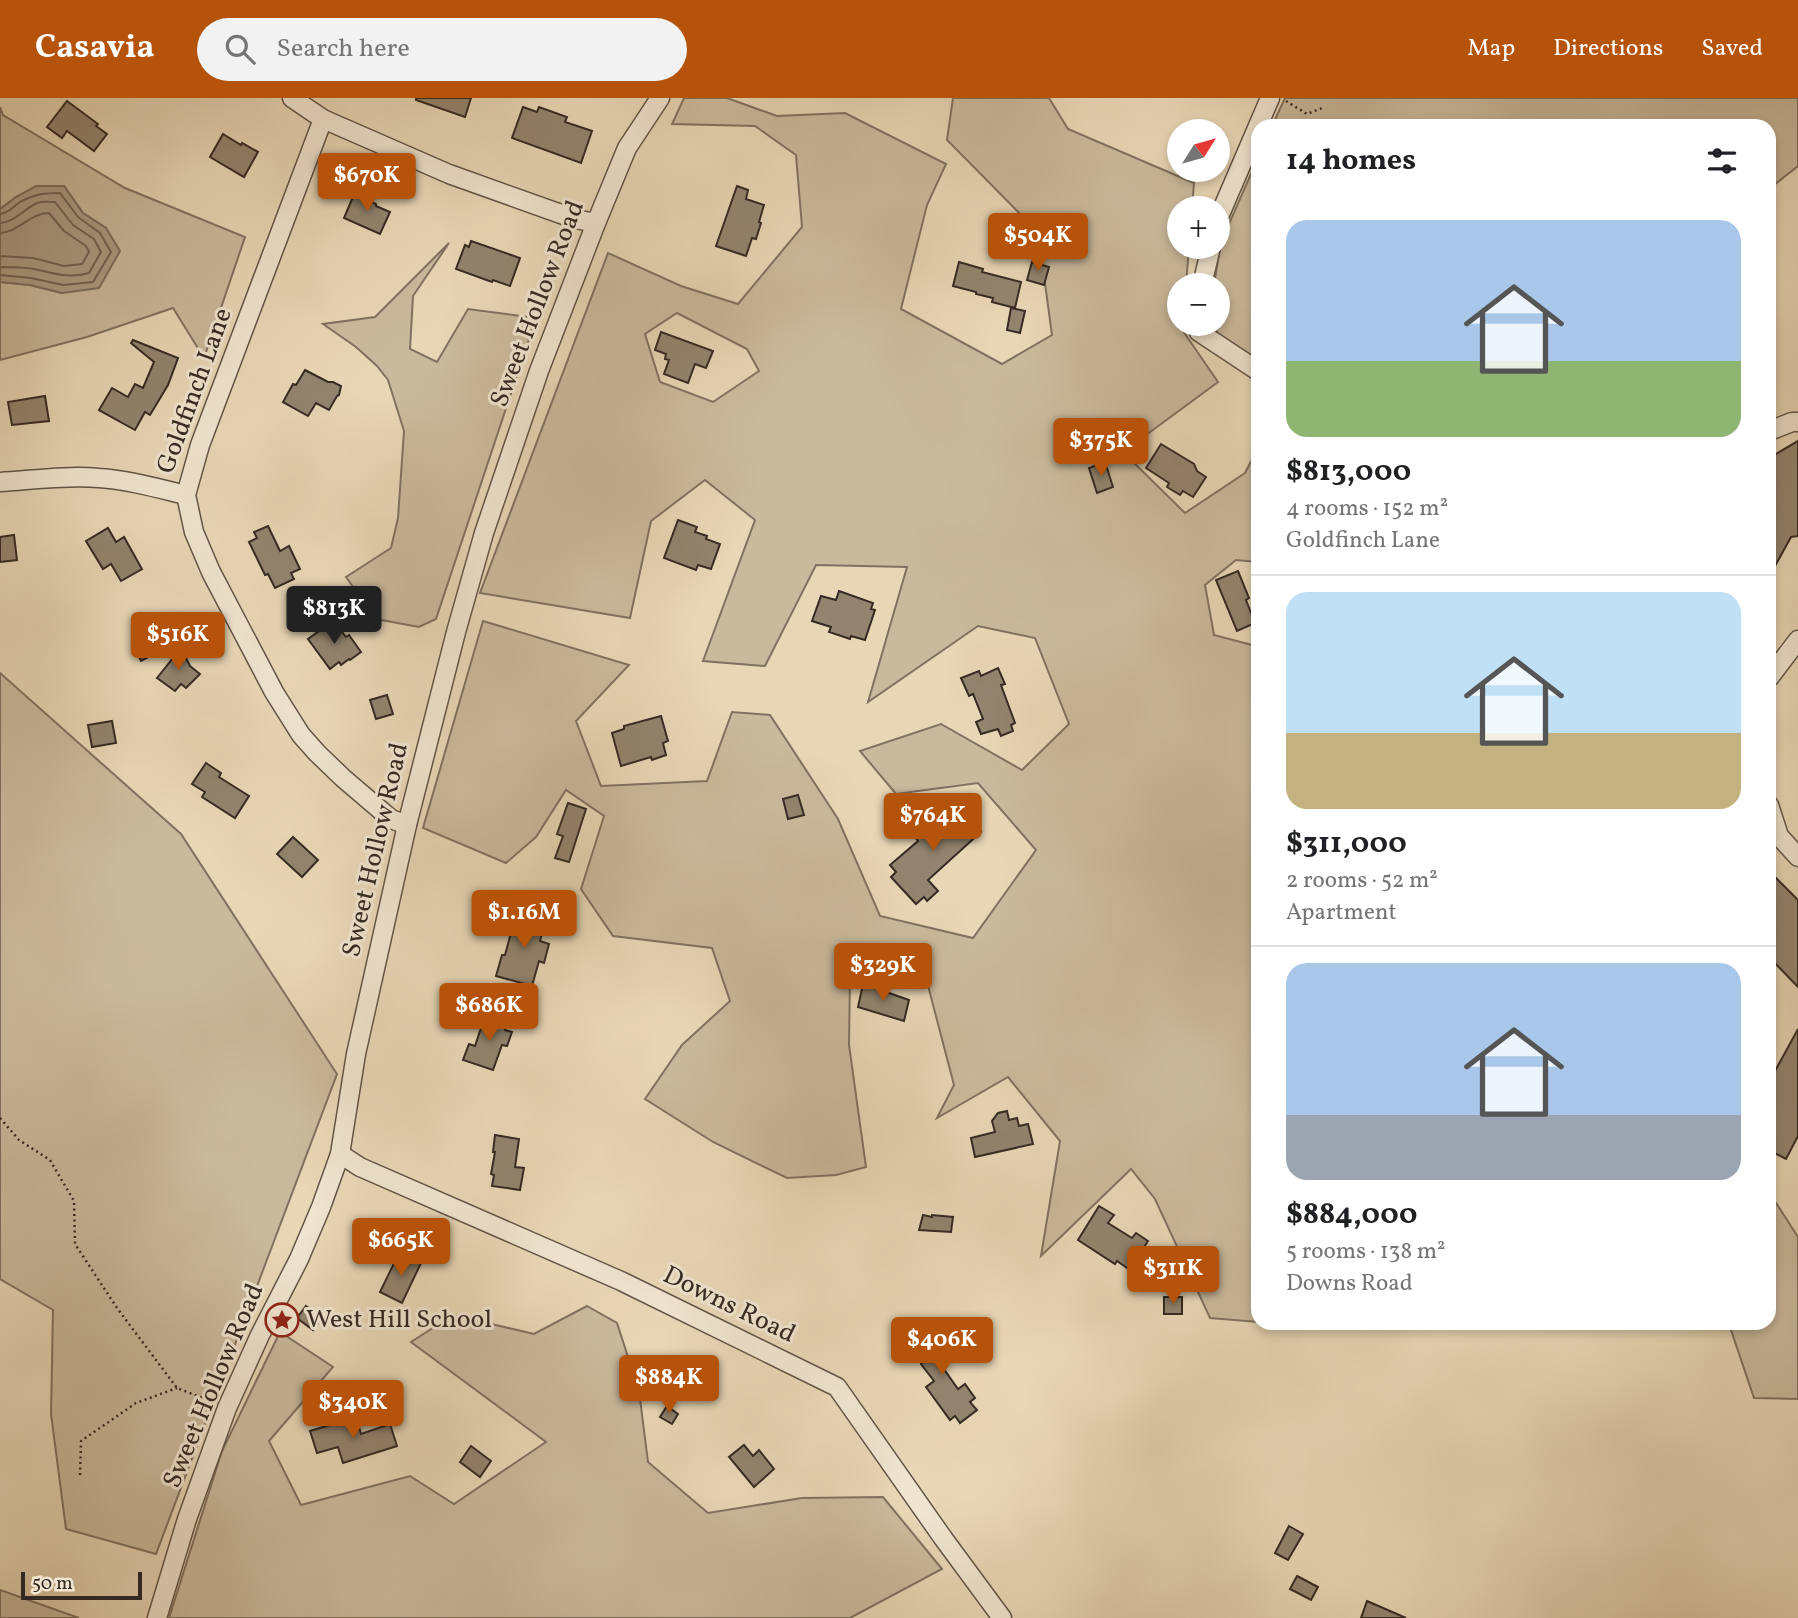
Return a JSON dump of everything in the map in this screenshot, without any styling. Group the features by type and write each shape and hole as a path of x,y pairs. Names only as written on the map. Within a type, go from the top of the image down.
{"street":[{"path":"292,98 323,119 449,174 575,219 596,223"},
{"name":"Sweet Hollow Road","path":"157,1618 187,1519 228,1408 260,1335 299,1259 340,1154 356,1054 407,825 484,533 539,371 596,223 627,148 660,98"},
{"path":"1261,119 1270,98"},
{"name":"Goldfinch Lane","path":"323,119 200,445 186,495 194,532 211,572 274,692 302,735 352,786 391,819 407,825"},
{"path":"1228,196 1251,142"},
{"path":"1205,336 1251,366"},
{"path":"1776,428 1798,422"},
{"path":"0,482 98,478 135,483 186,495"},
{"path":"1776,669 1798,640"},
{"path":"1776,827 1779,836 1798,857"},
{"name":"Downs Road","path":"340,1154 360,1167 621,1282 837,1387 1002,1618"}],"path":[{"path":"1280,98 1307,114 1322,108"},
{"path":"0,1118 19,1140 50,1160 75,1201 75,1244 117,1308 177,1388 228,1408"},
{"path":"80,1475 81,1441 136,1403 177,1388"}],"shaded area":[{"path":"684,98 727,98 777,116 845,113 946,164 927,205 901,309 1002,364 1052,335 1038,232 947,140 953,98 1049,98 1068,129 1167,171 1167,182 1194,183 1193,196 1167,196 1167,259 1188,259 1187,273 1167,273 1167,336 1186,336 1218,382 1123,452 1185,513 1245,473 1251,461 1251,561 1236,560 1205,585 1214,635 1251,645 1251,1321 1210,1318 1155,1199 1131,1169 1041,1256 1060,1141 1008,1077 937,1118 954,1085 926,978 850,976 849,1045 866,1167 836,1175 787,1178 713,1142 645,1099 682,1045 730,1001 712,948 613,936 581,889 604,816 566,790 536,837 506,863 423,828 483,621 629,665 576,721 601,786 707,781 732,712 770,715 838,819 880,916 973,938 1036,850 978,783 896,794 860,751 941,724 1022,770 1069,724 1035,638 978,626 868,702 907,567 816,565 765,666 703,661 755,520 705,480 651,521 630,618 480,593 608,253 681,286 738,304 802,227 796,155 755,126 672,124","holes":["677,313 747,349 759,371 713,402 660,382 645,334"]},
{"path":"1285,98 1798,98 1798,166 1776,183 1776,119 1275,119"},
{"path":"0,107 3,115 125,188 245,237 204,358 173,308 87,337 0,360 0,282 30,285 62,293 106,228 83,213 64,186 16,197 0,209"},
{"path":"1251,174 1251,355 1219,336 1230,336 1230,273 1216,273 1218,259 1230,259 1230,222"},
{"path":"449,243 413,296 410,349 437,362 468,309 536,318 436,619 419,627 376,619 346,577 391,548 398,518 404,431 388,380 356,347 323,324 375,317"},
{"path":"0,673 181,834 337,1074 156,1554 66,1529 51,1414 53,1310 0,1279"},
{"path":"1776,1203 1798,1237 1798,1399 1754,1398 1731,1330 1776,1330"},
{"path":"587,1306 617,1323 639,1391 648,1462 708,1513 802,1498 883,1497 942,1569 850,1618 169,1618 222,1451 280,1332 333,1367 269,1441 301,1505 410,1476 454,1504 546,1442 411,1342 453,1315 534,1334"},
{"path":"0,1590 79,1618 0,1618"}],"water":[{"path":"36,186 64,186 83,213 106,228 120,251 99,288 62,293 30,285 0,282 0,209"}],"building":[{"path":"416,98 471,98 465,117"},
{"path":"67,101 107,134 94,151 67,131 62,138 47,127"},
{"path":"523,107 537,112 539,107 567,117 565,122 592,131 581,163 512,138"},
{"path":"223,134 258,152 244,177 210,157"},
{"path":"737,186 748,190 746,199 764,205 756,239 752,238 746,256 716,246"},
{"path":"355,192 373,199 372,202 376,206 390,212 380,234 344,218"},
{"path":"471,241 520,258 510,286 456,269 465,245 469,247"},
{"path":"959,262 983,269 982,272 1021,282 1015,308 953,286"},
{"path":"1032,262 1049,267 1044,285 1027,280"},
{"path":"1011,308 1025,311 1020,333 1007,330"},
{"path":"661,332 713,351 706,368 695,364 688,383 664,374 669,360 665,359 666,354 655,350"},
{"path":"133,340 178,358 168,385 150,415 145,412 135,430 99,410 112,388 128,397 135,384 143,388 154,362 131,343"},
{"path":"305,370 341,386 339,395 329,410 316,403 308,416 283,402"},
{"path":"45,396 49,421 12,425 8,402"},
{"path":"1798,441 1798,536 1791,537 1776,564 1776,454"},
{"path":"1161,444 1194,464 1197,471 1206,477 1193,497 1183,491 1180,495 1167,487 1169,483 1146,468"},
{"path":"1105,462 1113,487 1097,493 1089,468"},
{"path":"678,520 697,527 695,532 720,544 711,569 698,565 696,570 664,558"},
{"path":"268,526 280,551 289,546 300,569 291,573 294,579 275,588 268,574 265,575 249,542 257,538 254,532"},
{"path":"108,528 116,542 124,537 142,569 121,581 111,564 103,569 86,541"},
{"path":"14,535 17,560 0,562 0,537"},
{"path":"1238,571 1249,598 1246,600 1251,613 1251,625 1237,631 1216,580"},
{"path":"839,591 873,603 871,609 875,610 865,640 851,636 850,639 829,632 831,627 812,621 821,596 836,600"},
{"path":"174,621 184,639 141,661 132,643"},
{"path":"329,624 334,631 339,628 346,637 349,635 361,652 330,669 308,639"},
{"path":"181,648 190,666 200,674 186,688 181,684 175,691 157,678"},
{"path":"998,668 1005,684 1001,685 1015,723 1011,725 1013,731 1001,736 998,729 981,734 976,722 983,719 973,694 969,696 961,678 979,671 981,676"},
{"path":"387,695 393,714 376,719 370,700"},
{"path":"661,716 668,741 663,743 666,755 621,766 612,733 624,729 624,726"},
{"path":"112,721 116,743 92,747 88,725"},
{"path":"206,763 221,773 219,777 249,796 235,818 202,797 205,792 192,784"},
{"path":"798,795 804,815 788,819 783,799"},
{"path":"568,803 586,809 569,862 555,858 563,836 557,834"},
{"path":"955,804 981,832 928,880 938,891 927,901 924,897 916,904 891,877 896,872 890,865 918,841 913,834 927,819 932,825"},
{"path":"293,837 318,860 302,877 277,854"},
{"path":"1776,878 1798,900 1798,987 1776,964"},
{"path":"517,911 546,919 540,941 549,944 544,963 539,961 532,986 496,976 502,955 505,955"},
{"path":"863,984 909,1000 904,1021 858,1007"},
{"path":"486,1013 508,1021 505,1030 512,1032 507,1046 502,1045 493,1070 463,1060 469,1044 475,1046"},
{"path":"1798,1029 1798,1136 1786,1159 1776,1154 1776,1069"},
{"path":"1007,1111 1009,1120 1017,1118 1019,1126 1028,1124 1033,1144 975,1157 971,1138 995,1132 992,1121 998,1113"},
{"path":"495,1135 519,1139 515,1167 524,1168 520,1190 492,1186"},
{"path":"1099,1206 1114,1215 1108,1223 1132,1238 1136,1233 1148,1241 1132,1266 1130,1264 1127,1268 1117,1261 1115,1264 1078,1240"},
{"path":"923,1215 953,1217 951,1232 919,1230"},
{"path":"399,1253 421,1263 402,1303 380,1292"},
{"path":"1164,1297 1182,1297 1182,1314 1164,1314"},
{"path":"306,1306 322,1318 313,1330 297,1318"},
{"path":"923,1327 938,1343 941,1340 953,1356 941,1365 958,1389 965,1384 975,1398 970,1402 977,1410 960,1423 955,1416 950,1420 926,1387 934,1381 921,1364 919,1359 922,1357 908,1339"},
{"path":"667,1406 678,1414 672,1424 660,1417"},
{"path":"356,1417 361,1434 390,1424 397,1446 343,1463 338,1447 317,1453 310,1431"},
{"path":"744,1445 753,1456 759,1450 774,1469 754,1487 729,1457"},
{"path":"471,1446 491,1461 480,1477 460,1462"},
{"path":"1289,1526 1303,1534 1288,1560 1275,1553"},
{"path":"1297,1576 1318,1587 1311,1600 1290,1589"},
{"path":"1367,1601 1406,1618 1361,1618"}],"place":[{"name":"West Hill School","path":"282,1320"}]}
